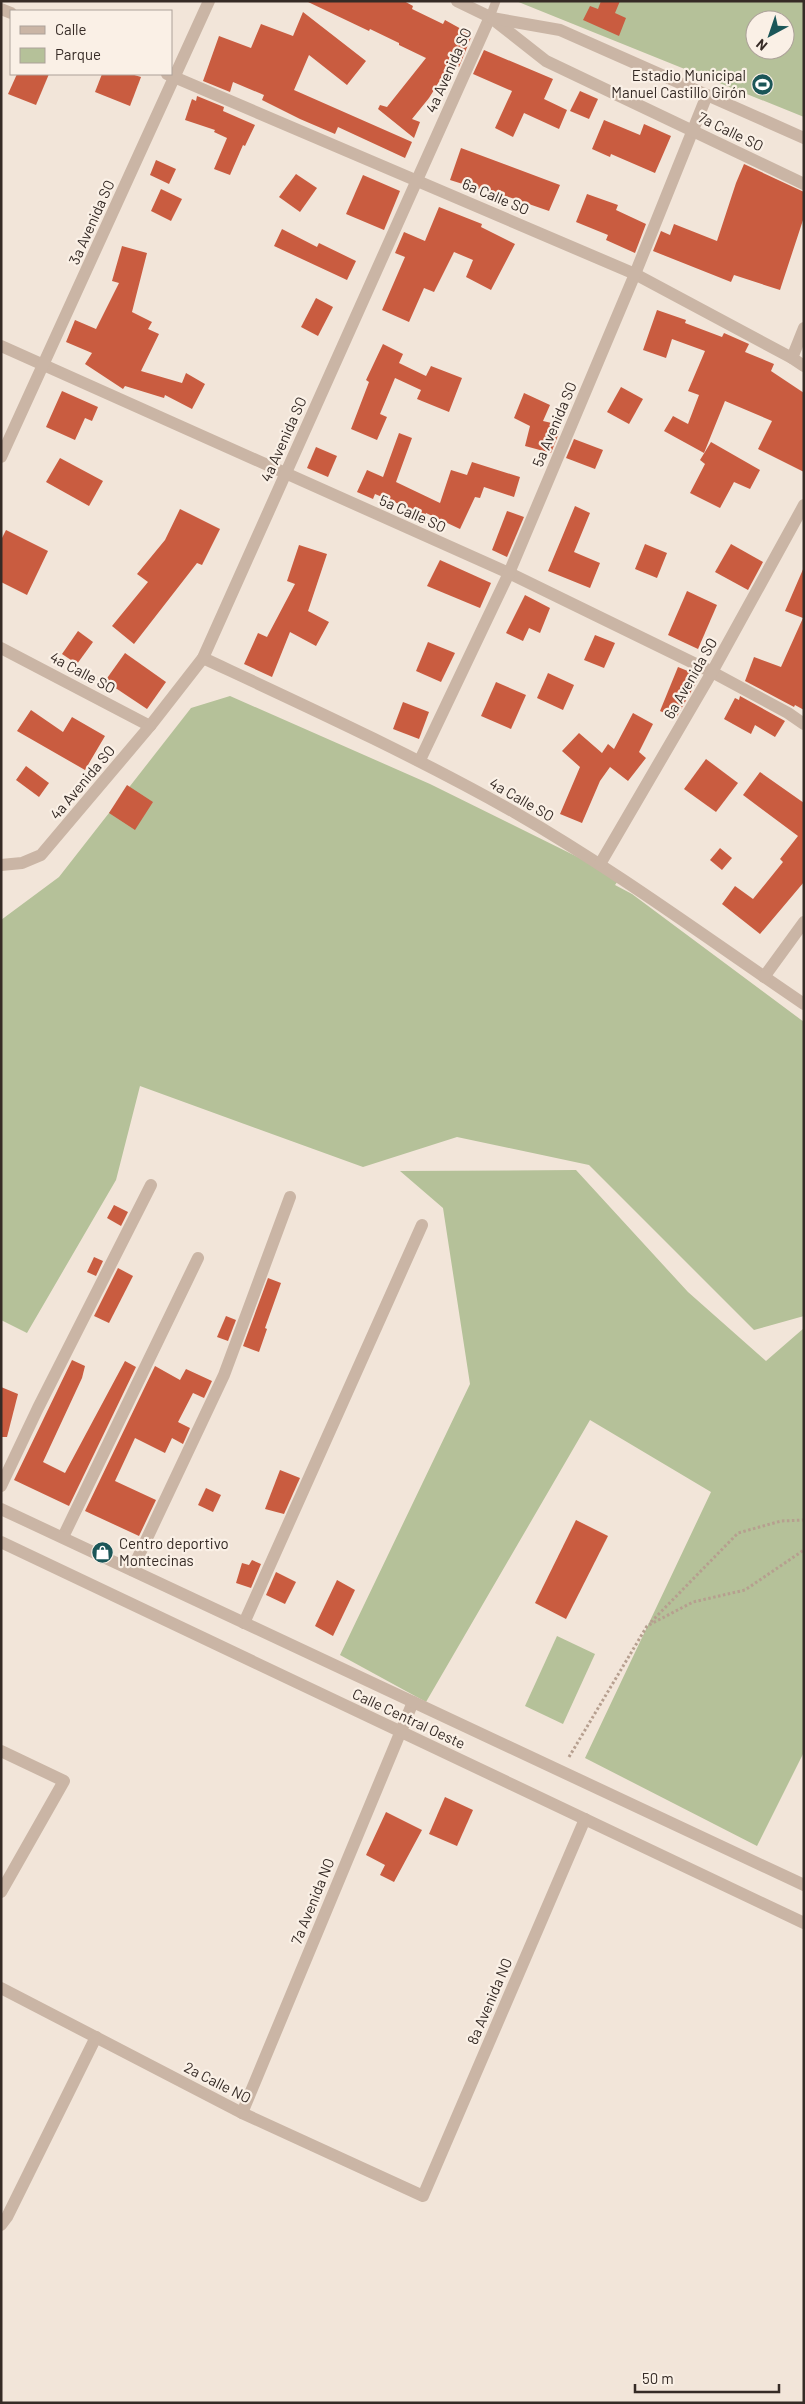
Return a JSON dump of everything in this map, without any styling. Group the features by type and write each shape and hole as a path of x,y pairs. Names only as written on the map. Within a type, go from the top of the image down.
{"street":[{"name":"3a Avenida SO","path":"172,71 209,1"},
{"name":"7a Calle SO","path":"457,1 490,17 546,61 804,184"},
{"name":"7a Calle SO","path":"490,17 560,30 804,138"},
{"name":"4a Avenida SO","path":"1,865 22,863 41,855 150,726 203,658 490,17"},
{"name":"3a Avenida SO","path":"1,457 44,365 170,75"},
{"name":"6a Calle SO","path":"170,75 635,274 719,317 804,366"},
{"name":"5a Avenida SO","path":"420,760 509,573 635,274 707,95"},
{"path":"792,358 804,328"},
{"name":"5a Calle SO","path":"1,346 285,475 509,573 712,672 788,713 804,724"},
{"name":"6a Avenida SO","path":"600,864 712,672 804,505"},
{"name":"4a Calle SO","path":"1,648 150,726"},
{"name":"4a Calle SO","path":"203,658 420,760 515,813 600,864 804,1004"},
{"path":"764,977 804,922"},
{"path":"1,1486 38,1408 151,1185"},
{"path":"132,1570 224,1375 290,1197"},
{"path":"244,1623 422,1225"},
{"path":"62,1537 198,1258"},
{"name":"Calle Central Oeste","path":"1,1509 804,1885"},
{"name":"Calle Central Oeste","path":"1,1542 804,1923"},
{"name":"7a Avenida NO","path":"242,2113 399,1731 413,1702"},
{"path":"1,1751 64,1781 1,1892"},
{"name":"8a Avenida NO","path":"423,2196 585,1819"},
{"name":"2a Calle NO","path":"1,1988 242,2113 423,2196"},
{"path":"1,2224 7,2217 96,2037"}],"lane":[{"name":"4a Avenida SO","path":"490,17 496,1"}],"path":[{"path":"577,1760 568,1756 648,1626 738,1534 781,1521 804,1520"},
{"path":"648,1626 693,1602 745,1590 804,1550"}],"green space":[{"name":"Estadio Municipal Manuel Castillo Girón","path":"516,1 804,1 804,117"},
{"path":"230,696 430,784 620,878 615,885 632,894 804,1022 804,1316 754,1330 589,1165 457,1137 363,1167 140,1086 116,1180 27,1333 1,1320 1,920 59,877 191,708"},
{"path":"576,1170 688,1292 766,1361 804,1328 804,1752 757,1846 585,1758 711,1492 590,1420 426,1702 340,1655 470,1384 443,1208 400,1171"},
{"path":"557,1636 595,1654 563,1724 525,1706"}],"building":[{"path":"306,1 404,1 413,6 412,9 443,24 445,20 472,35 459,67 456,66 454,69 449,66 429,98 412,119 420,122 414,138 378,109 380,105 387,107 426,58 370,29 369,31"},
{"path":"601,1 620,1 615,13 626,18 619,36 583,20 590,6 598,9"},
{"path":"303,12 366,61 347,85 309,55 294,90 412,142 405,158 338,127 335,134 300,119 262,100 264,95 233,82 230,92 203,81 219,36 251,48 261,24 293,36"},
{"path":"484,50 553,79 544,99 567,110 559,129 524,113 513,137 495,128 512,91 473,74"},
{"path":"17,75 49,75 36,105 8,94"},
{"path":"102,75 134,75 141,77 130,106 95,92"},
{"path":"580,91 598,99 589,119 570,111"},
{"path":"197,96 224,107 223,111 255,125 245,146 243,145 230,175 214,169 227,138 214,132 215,130 185,120 192,99 196,101"},
{"path":"604,120 640,135 644,124 671,136 655,173 611,154 610,157 592,149"},
{"path":"461,148 560,185 549,211 483,188 482,190 450,180"},
{"path":"156,160 176,169 169,184 150,175"},
{"path":"744,164 804,192 804,217 780,290 734,275 731,282 653,251 661,231 670,235 674,224 717,241"},
{"path":"296,174 317,188 300,212 279,197"},
{"path":"363,175 400,191 384,230 346,214"},
{"path":"161,189 182,199 171,221 151,211"},
{"path":"587,194 618,205 616,210 646,224 635,253 606,240 608,235 576,222"},
{"path":"439,207 482,224 481,227 515,244 491,290 466,277 473,260 454,252 434,292 424,288 409,322 382,310 405,257 395,253 404,232 425,241"},
{"path":"282,229 317,247 319,243 356,261 347,280 274,246"},
{"path":"122,246 147,253 132,312 152,322 148,329 159,334 141,371 182,383 186,373 205,384 192,409 165,395 164,398 125,386 123,389 85,364 92,353 66,342 75,320 96,329 119,283 112,281"},
{"path":"316,298 333,307 318,336 301,327"},
{"path":"657,310 686,320 685,323 722,337 724,333 749,344 745,352 774,364 771,371 804,393 804,472 758,449 772,421 725,401 704,453 664,431 673,416 688,424 699,395 688,391 705,351 672,339 666,358 643,350"},
{"path":"383,344 403,354 399,363 426,376 431,366 462,378 449,412 417,399 421,390 395,378 380,414 387,417 377,440 351,429 369,382 366,380"},
{"path":"621,387 643,399 629,424 607,412"},
{"path":"62,391 98,407 92,421 85,418 75,440 46,427"},
{"path":"524,393 550,405 543,421 556,424 554,431 559,433 551,453 525,446 530,426 514,418"},
{"path":"399,433 412,438 396,482 440,503 451,470 467,475 472,462 520,477 514,497 484,487 480,498 475,497 460,529 426,513 425,515 375,494 373,499 357,492 367,470 383,477"},
{"path":"574,439 603,450 595,469 566,458"},
{"path":"711,442 760,470 750,489 734,482 720,508 690,493 705,464 700,460"},
{"path":"316,447 337,456 328,477 307,468"},
{"path":"60,458 103,481 89,506 46,482"},
{"path":"575,506 590,513 574,552 600,563 590,588 548,571"},
{"path":"180,509 220,529 202,565 197,563 134,644 112,626 148,582 137,574 165,540"},
{"path":"507,511 524,517 507,557 492,550"},
{"path":"6,530 48,551 27,595 1,582 1,540"},
{"path":"645,544 667,553 657,578 635,569"},
{"path":"731,544 763,562 748,590 715,572"},
{"path":"299,545 327,554 308,611 329,622 316,646 290,632 272,677 244,664 258,633 267,637 295,584 287,581"},
{"path":"440,560 491,583 480,608 427,586"},
{"path":"804,567 804,710 795,705 794,707 745,681 754,657 781,667 803,618 785,611"},
{"path":"687,591 717,605 698,649 668,635"},
{"path":"525,595 550,608 540,633 529,628 523,641 506,633"},
{"path":"78,631 93,642 77,664 62,654"},
{"path":"595,635 615,643 604,668 584,660"},
{"path":"428,642 455,653 441,682 416,671"},
{"path":"125,653 166,682 147,709 105,681"},
{"path":"678,667 700,676 676,718 660,711"},
{"path":"548,673 574,685 563,710 537,698"},
{"path":"496,682 526,695 511,729 481,716"},
{"path":"740,696 785,721 775,737 755,725 751,734 724,719 735,698 739,700"},
{"path":"403,702 429,712 419,739 393,729"},
{"path":"31,710 63,732 72,717 105,736 85,770 17,731"},
{"path":"633,713 653,724 639,752 646,758 628,781 610,767 600,781 582,823 560,814 580,767 562,751 579,733 602,753 608,744 614,749"},
{"path":"706,759 738,783 716,812 684,789"},
{"path":"26,766 49,783 39,797 16,780"},
{"path":"760,772 804,803 804,882 760,934 722,904 735,886 753,899 783,862 780,859 798,836 743,795"},
{"path":"127,785 153,802 135,830 109,813"},
{"path":"720,848 732,858 722,870 710,860"},
{"path":"114,1205 128,1212 121,1226 107,1218"},
{"path":"94,1257 103,1261 96,1276 87,1272"},
{"path":"118,1268 133,1276 109,1323 94,1316"},
{"path":"268,1278 281,1283 265,1328 267,1329 259,1352 243,1346"},
{"path":"226,1316 236,1320 228,1341 217,1337"},
{"path":"72,1360 85,1366 82,1378 43,1462 65,1473 125,1361 136,1367 69,1506 14,1480"},
{"path":"155,1366 180,1380 186,1369 212,1381 204,1398 193,1393 178,1422 190,1428 183,1444 172,1438 165,1453 135,1438 115,1481 156,1500 139,1536 85,1511"},
{"path":"1,1387 18,1394 7,1437 1,1437"},
{"path":"280,1470 300,1478 284,1514 265,1509"},
{"path":"206,1488 221,1495 213,1512 198,1505"},
{"path":"576,1520 608,1536 566,1619 535,1603"},
{"path":"252,1560 261,1564 251,1588 236,1583 242,1563 249,1565"},
{"path":"276,1572 296,1582 285,1604 266,1595"},
{"path":"337,1580 355,1590 333,1636 315,1626"},
{"path":"445,1797 473,1810 457,1846 429,1834"},
{"path":"386,1812 422,1830 394,1882 380,1875 385,1865 366,1855"}],"place":[{"name":"Estadio Municipal Manuel Castillo Girón","path":"762,84"},
{"name":"Centro deportivo Montecinas","path":"103,1552"}]}
